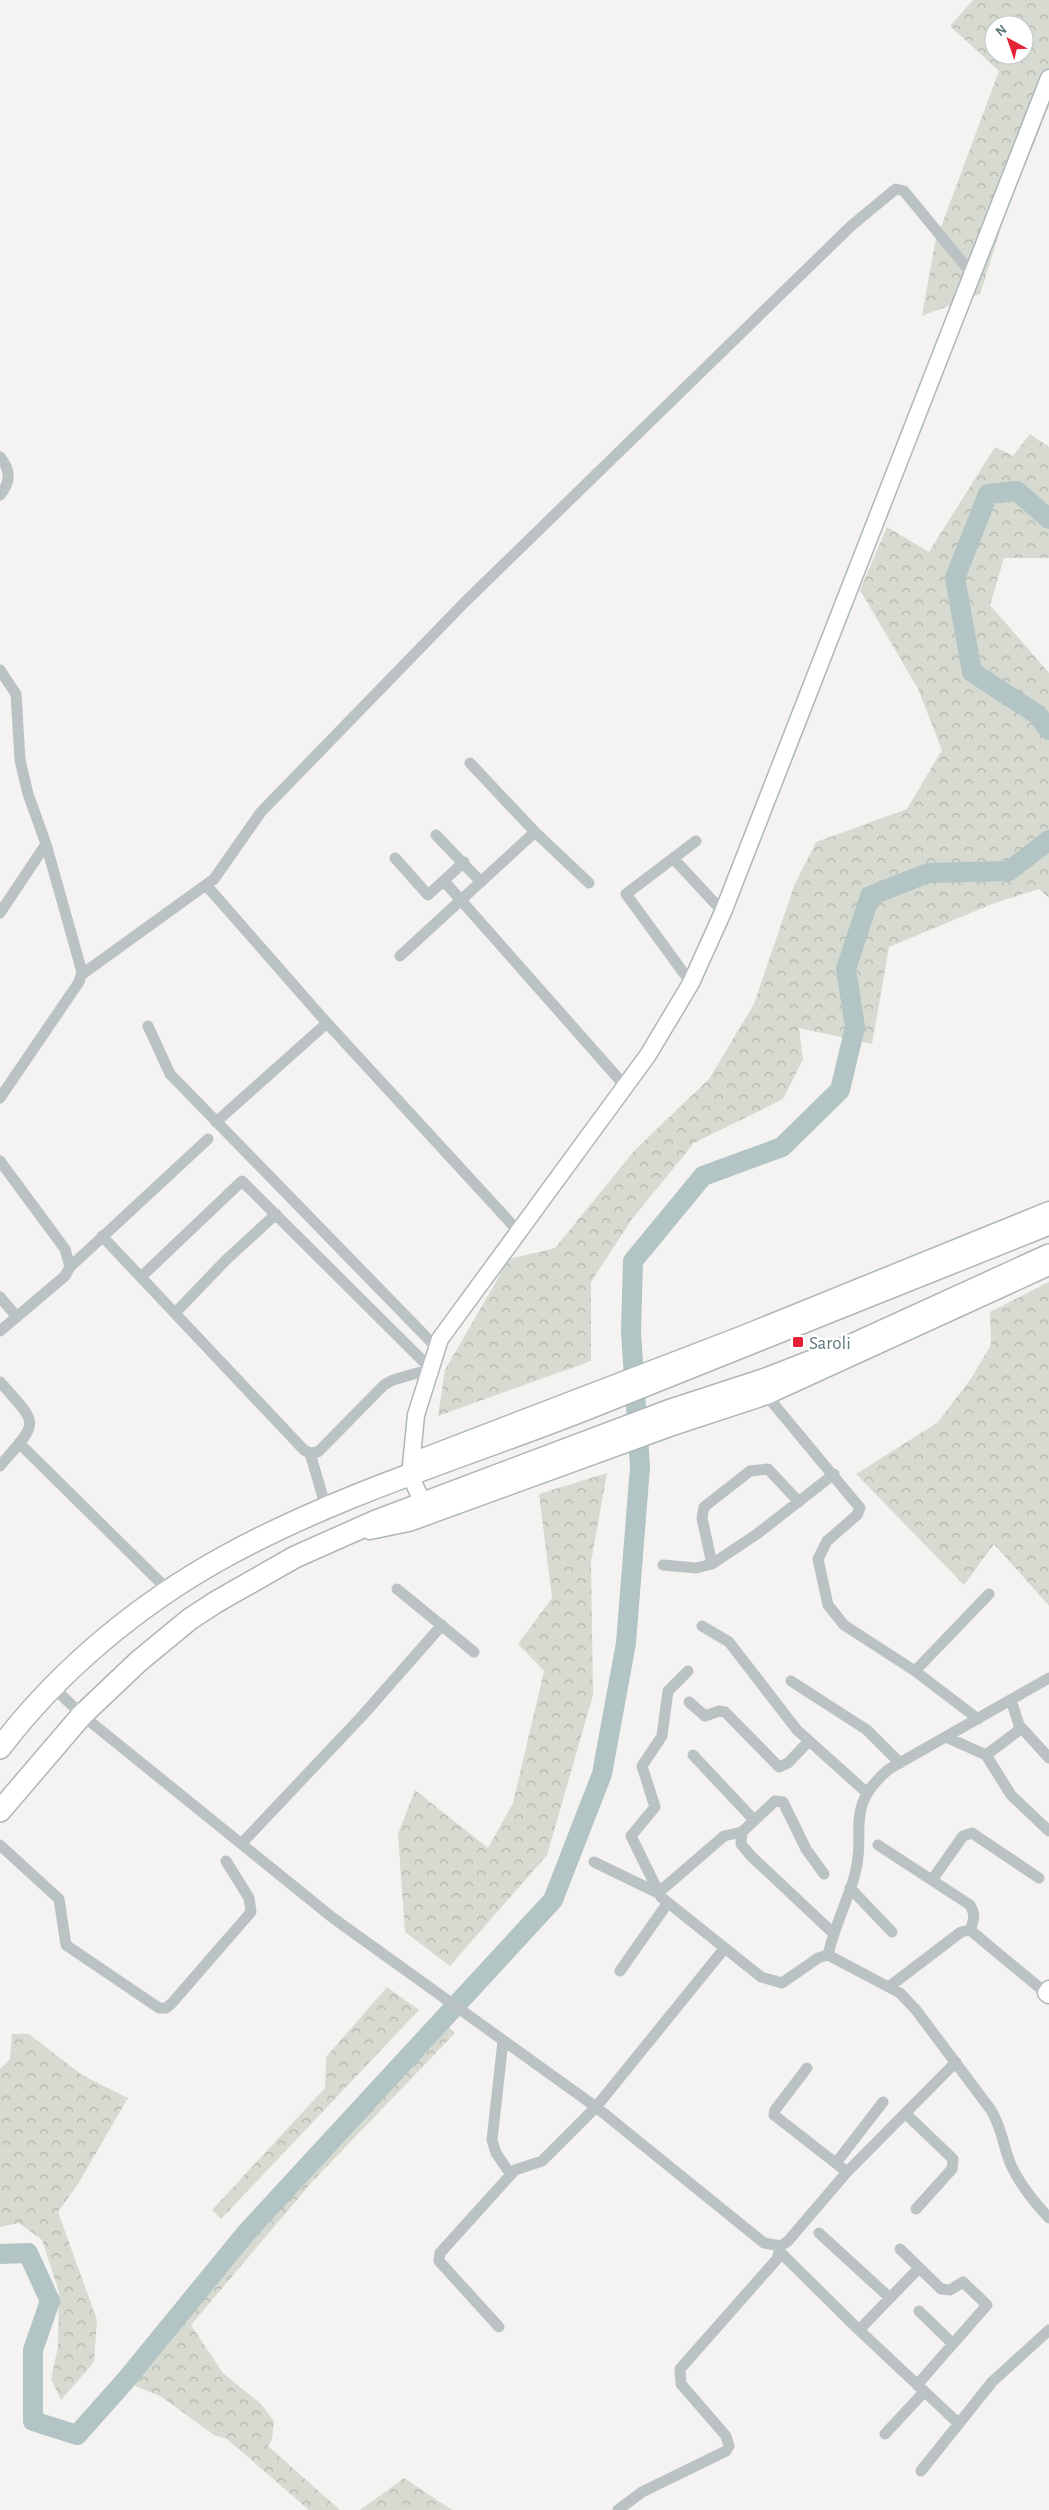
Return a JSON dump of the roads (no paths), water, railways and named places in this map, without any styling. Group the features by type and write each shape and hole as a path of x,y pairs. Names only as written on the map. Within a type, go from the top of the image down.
{"highway":[{"path":"0,1748 18,1724 52,1687 130,1619 169,1591 225,1556 411,1468 662,1372 747,1347 1049,1224"},
{"path":"0,1811 82,1715 139,1660 190,1619 248,1582 335,1538 426,1510 669,1420 763,1380 843,1349 1049,1255"}],"street":[{"path":"426,1510 411,1468 416,1415 440,1339 648,1055 692,983 723,912 1049,78"},
{"path":"81,970 206,886 223,868 261,812 465,602 851,226 892,192 896,189 904,191 972,274"},
{"path":"0,457 8,469 9,478 6,488 0,495"},
{"path":"0,670 16,694 20,760 28,794 46,844 81,970 79,982 0,1098"},
{"path":"470,763 535,832 589,883"},
{"path":"400,956 535,832"},
{"path":"436,835 482,882"},
{"path":"692,983 626,894 696,842"},
{"path":"0,913 46,844"},
{"path":"396,858 428,895 464,862"},
{"path":"673,858 723,912"},
{"path":"444,881 625,1086"},
{"path":"206,886 328,1024 519,1232"},
{"path":"216,1122 328,1024"},
{"path":"148,1026 170,1074 437,1348"},
{"path":"0,1331 65,1276 70,1267 102,1236 208,1139"},
{"path":"0,1161 65,1249 70,1267"},
{"path":"141,1277 242,1181 431,1369"},
{"path":"662,1372 1049,1210"},
{"path":"175,1313 226,1260 276,1214"},
{"path":"102,1236 304,1450 310,1453 318,1452 384,1385 393,1380 431,1369"},
{"path":"669,1420 767,1396 1049,1267"},
{"path":"0,1297 17,1317"},
{"path":"0,1382 28,1413 31,1420 29,1431 0,1466"},
{"path":"767,1396 838,1478 860,1508 857,1515 827,1541 818,1559 828,1605 844,1625 915,1671 978,1719"},
{"path":"19,1443 169,1591"},
{"path":"310,1453 326,1508"},
{"path":"712,1564 702,1518 704,1508 750,1471 768,1469 799,1502"},
{"path":"663,1565 696,1568 712,1564 732,1552 799,1502 838,1478"},
{"path":"396,1589 474,1652"},
{"path":"915,1671 988,1594"},
{"path":"242,1843 364,1715 442,1625"},
{"path":"702,1626 729,1642 791,1722 809,1741 866,1792"},
{"path":"688,1671 668,1690 662,1736 642,1766 655,1807 631,1836 658,1893 667,1904 761,1977 782,1983 818,1958 828,1954 890,1986 916,2010 1000,2124 1011,2164 1021,2183 1049,2218"},
{"path":"828,1954 833,1933 850,1888 857,1862 860,1807 866,1792 874,1782 900,1763 1049,1678"},
{"path":"791,1681 867,1730 900,1763"},
{"path":"52,1687 82,1715 333,1918 409,1975 484,2026 596,2107 764,2243 780,2249 859,2330 958,2423"},
{"path":"1011,1700 1019,1725 1049,1758"},
{"path":"688,1702 705,1716 720,1711 725,1712 779,1767 788,1762 809,1741"},
{"path":"986,1755 1015,1735 1019,1725"},
{"path":"946,1737 986,1755 1011,1794 1049,1831"},
{"path":"693,1755 754,1820"},
{"path":"658,1893 724,1836 742,1832 775,1800 783,1802 806,1849 824,1874"},
{"path":"742,1832 741,1844 751,1856 833,1933"},
{"path":"932,1880 963,1836 972,1833 1039,1878"},
{"path":"0,1845 59,1899 66,1945 159,2008 166,2008 172,2003 251,1912 249,1898 226,1861"},
{"path":"878,1845 970,1905 974,1912 974,1920 970,1930"},
{"path":"594,1862 658,1893"},
{"path":"850,1888 892,1932"},
{"path":"620,1971 667,1904"},
{"path":"890,1986 961,1932 970,1930"},
{"path":"970,1930 1048,1992"},
{"path":"499,2327 439,2258 443,2249 511,2175 520,2167 542,2161 596,2107 724,1950"},
{"path":"503,2041 492,2140 496,2153 511,2175"},
{"path":"618,2510 642,2492 726,2451 729,2446 726,2436 682,2384 680,2369 778,2260 780,2249 847,2172 956,2062"},
{"path":"807,2068 775,2110 774,2115 847,2172"},
{"path":"836,2163 883,2102"},
{"path":"905,2113 953,2159 954,2163 952,2169 916,2209"},
{"path":"819,2233 890,2298"},
{"path":"885,2434 953,2344 986,2308 986,2302 963,2282 950,2290 941,2289 900,2249"},
{"path":"859,2330 919,2268"},
{"path":"919,2311 953,2344"},
{"path":"921,2471 992,2382 1049,2330"}],"waterway":[{"path":"1049,519 1017,491 988,494 955,578 972,672 1038,715 1049,730"},
{"path":"0,2254 28,2253 50,2301 33,2350 33,2421 77,2435 125,2381 246,2233 553,1900 602,1774 626,1643 640,1467 631,1332 633,1261 703,1176 782,1147 840,1090 855,1027 846,969 870,896 928,873 1009,871 1049,840"}],"place":[{"name":"Saroli","path":"798,1342"}]}
